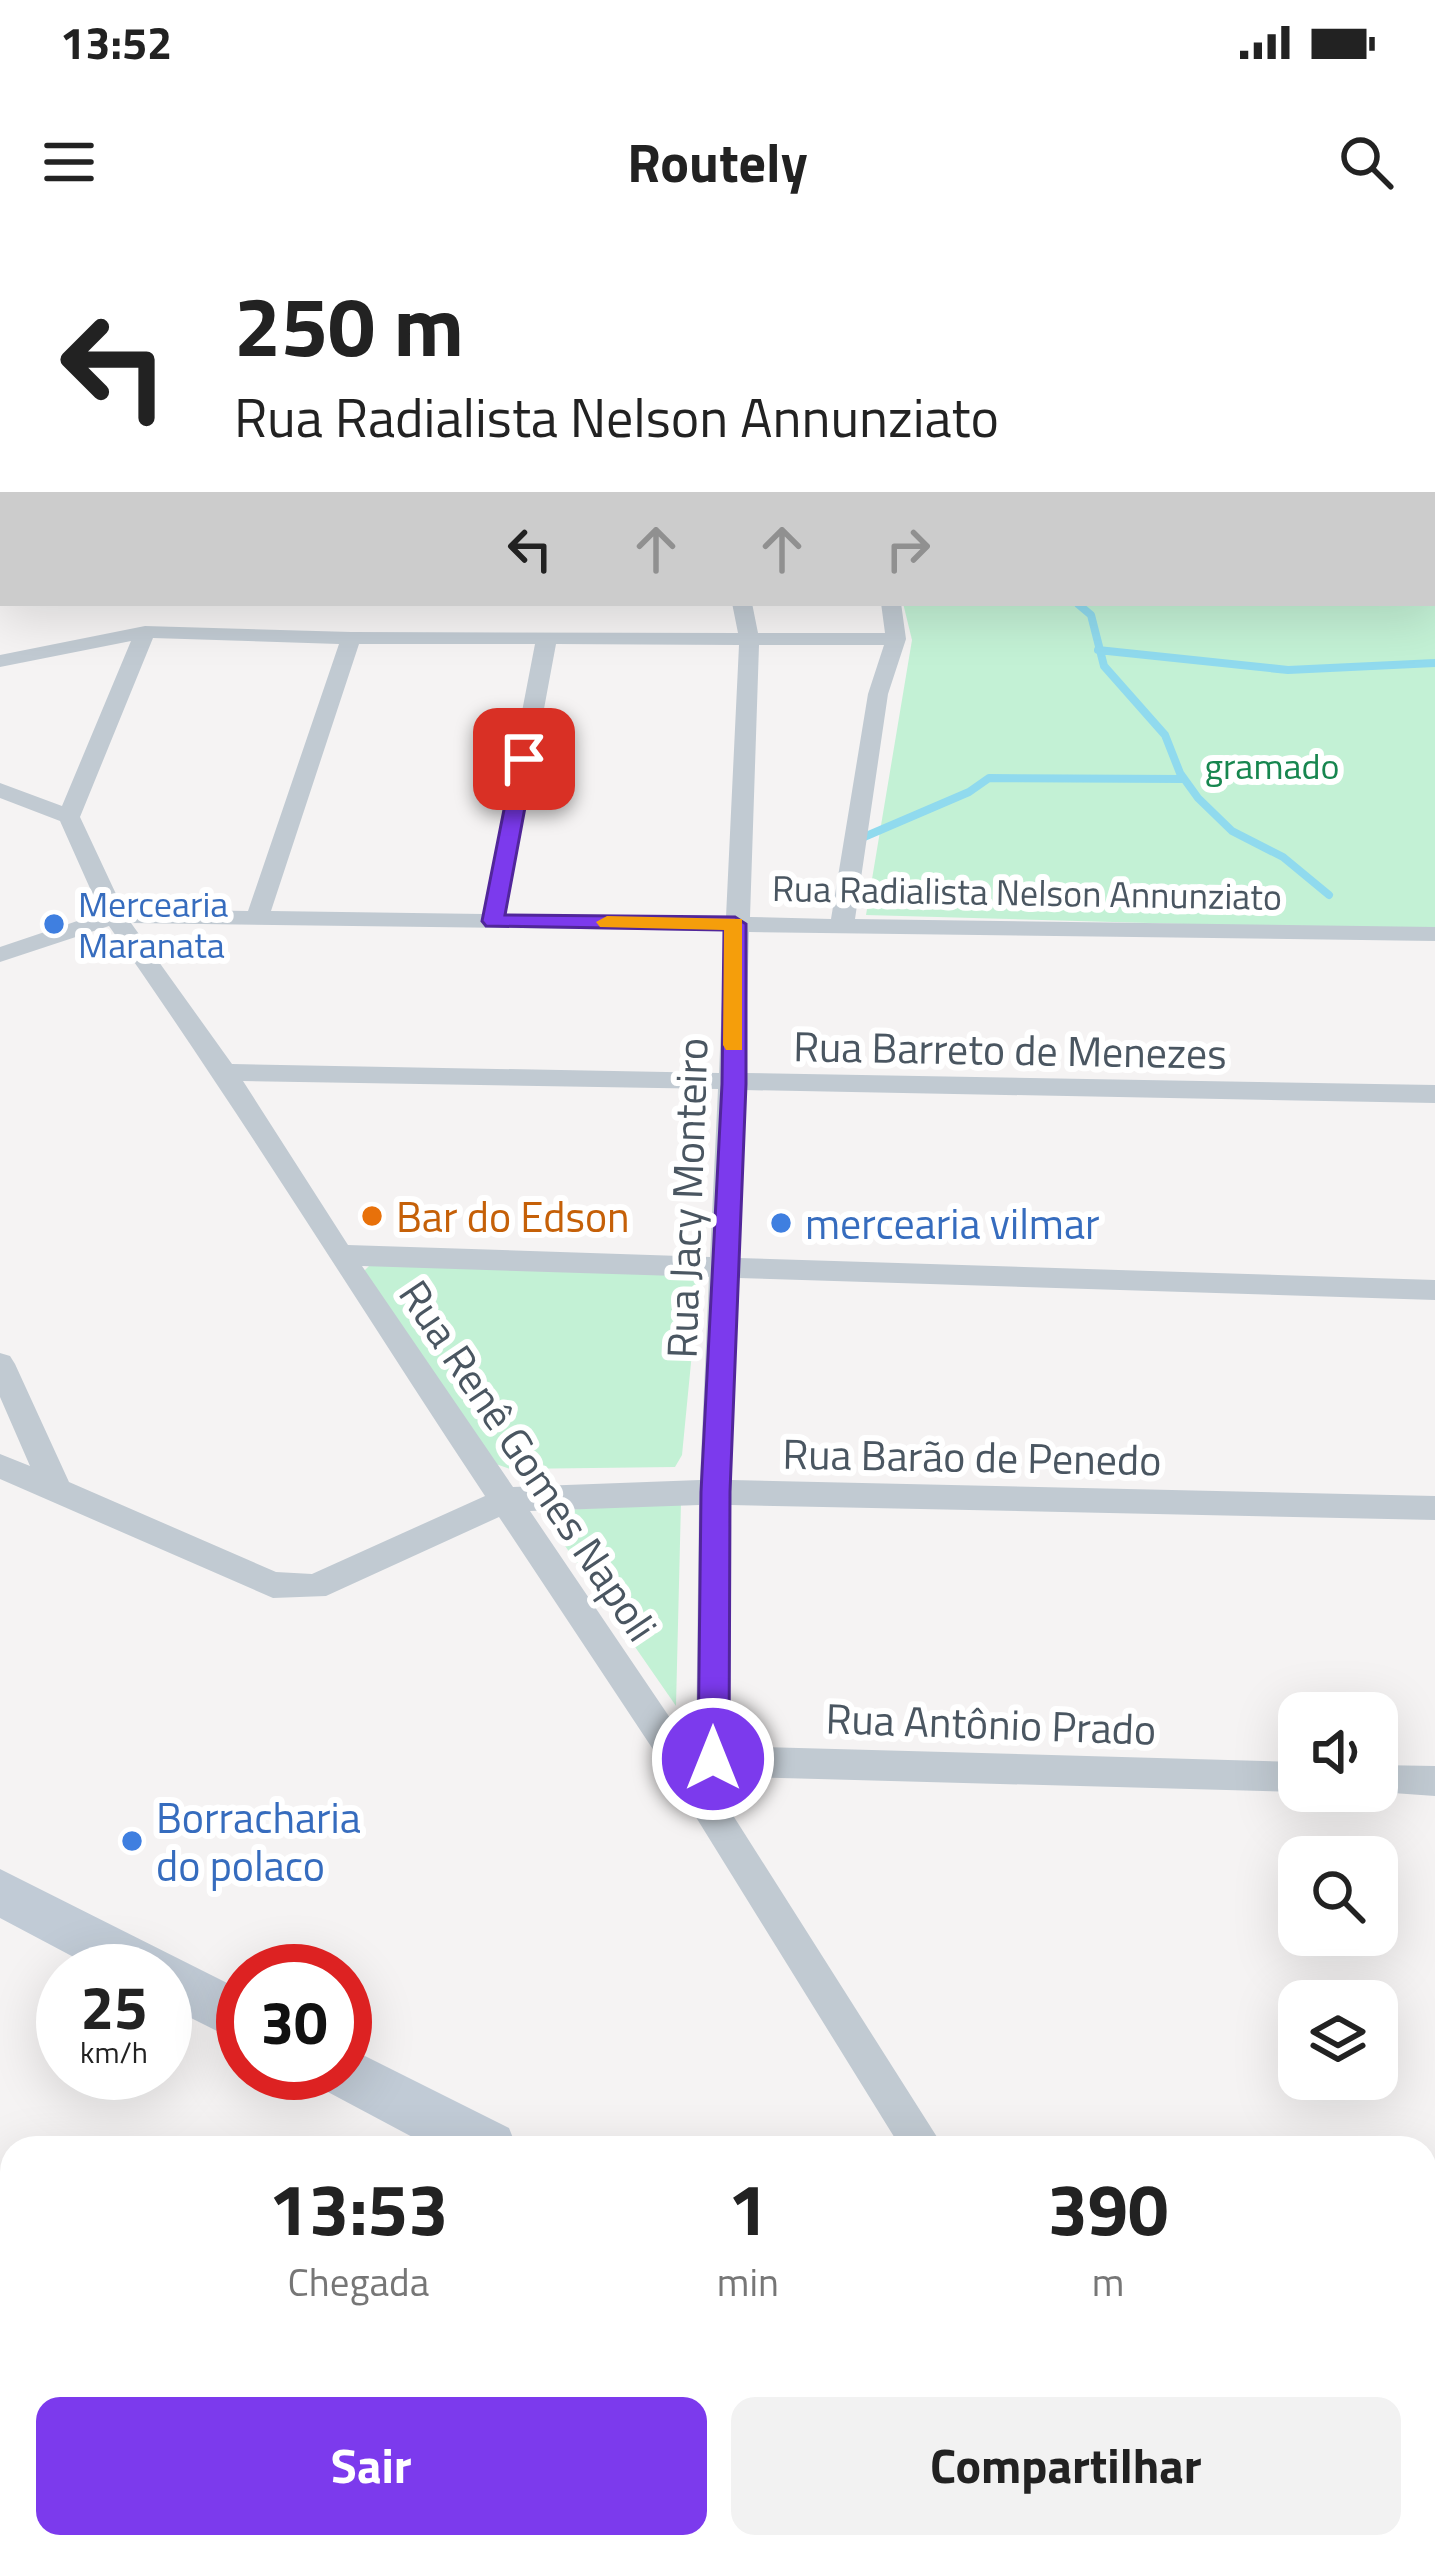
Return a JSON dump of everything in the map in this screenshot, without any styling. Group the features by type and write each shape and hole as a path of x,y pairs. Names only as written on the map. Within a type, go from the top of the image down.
{"main road":[{"path":"0,1892 100,1944"},
{"path":"372,2086 466,2136"}],"street":[{"name":"Rua Jacy Monteiro","path":"697,1760 727,1267 748,640 742,606"},
{"path":"842,926 878,694 896,639 891,606"},
{"path":"0,661 145,632 351,638 896,639"},
{"path":"0,790 69,817 145,632"},
{"path":"493,921 547,637"},
{"path":"257,918 351,638"},
{"name":"Rua Renê Gomes Napoli","path":"69,817 114,916 225,1072 340,1255 507,1500 697,1760 917,2136"},
{"name":"Rua Radialista Nelson Annunziato","path":"0,955 114,916 1435,934"},
{"name":"Rua Barreto de Menezes","path":"225,1072 1435,1094"},
{"path":"340,1255 1435,1290"},
{"path":"0,1364 56,1489"},
{"path":"0,1466 273,1585 315,1587 507,1500"},
{"name":"Rua Barão de Penedo","path":"507,1500 716,1492 1435,1508"},
{"name":"Rua Antônio Prado","path":"697,1760 1278,1776"},
{"path":"1398,1780 1435,1781"}],"green space":[{"name":"gramado","path":"904,606 1435,606 1435,931 866,915 912,640"},
{"path":"372,1263 692,1273 699,1281 682,1455 675,1467 510,1469 496,1464 364,1271"},
{"path":"681,1502 676,1706 552,1527 551,1511"}],"waterway":[{"path":"1080,606 1091,615 1100,650"},
{"path":"1100,650 1288,670 1435,663"},
{"path":"1100,650 1104,666 1165,735 1180,773 1198,798 1232,831 1283,857 1329,895"},
{"path":"864,837 969,792 989,778 1184,779"}],"slow traffic":[{"path":"607,922 735,924 734,1045"}],"place":[{"name":"Mercearia Maranata","path":"54,924"},
{"name":"Bar do Edson","path":"372,1216"},
{"name":"mercearia vilmar","path":"781,1223"},
{"name":"Borracharia do polaco","path":"132,1841"}],"route":[{"path":"524,759 493,921 735,924 734,1084 716,1492 713,1759"}]}
